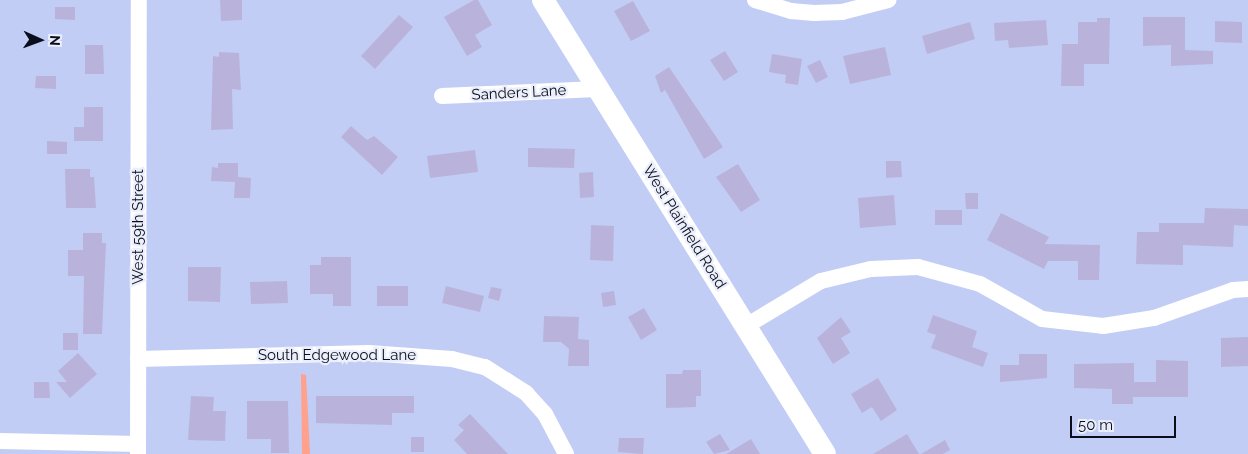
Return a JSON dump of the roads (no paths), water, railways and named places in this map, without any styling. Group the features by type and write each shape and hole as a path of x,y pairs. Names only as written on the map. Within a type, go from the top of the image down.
{"main road":[{"name":"West Plainfield Road","path":"543,0 825,454"}],"street":[{"name":"West 59th Street","path":"138,449 139,0"},
{"path":"755,0 791,11 814,13 842,12 888,0"},
{"name":"Sanders Lane","path":"442,96 597,89"},
{"path":"746,326 821,281 871,269 918,267 980,284 1042,320 1103,326 1154,318 1233,290 1248,289"},
{"name":"South Edgewood Lane","path":"138,359 369,353 419,355 484,367 526,393 545,414 566,454"},
{"path":"0,441 138,449"}]}
